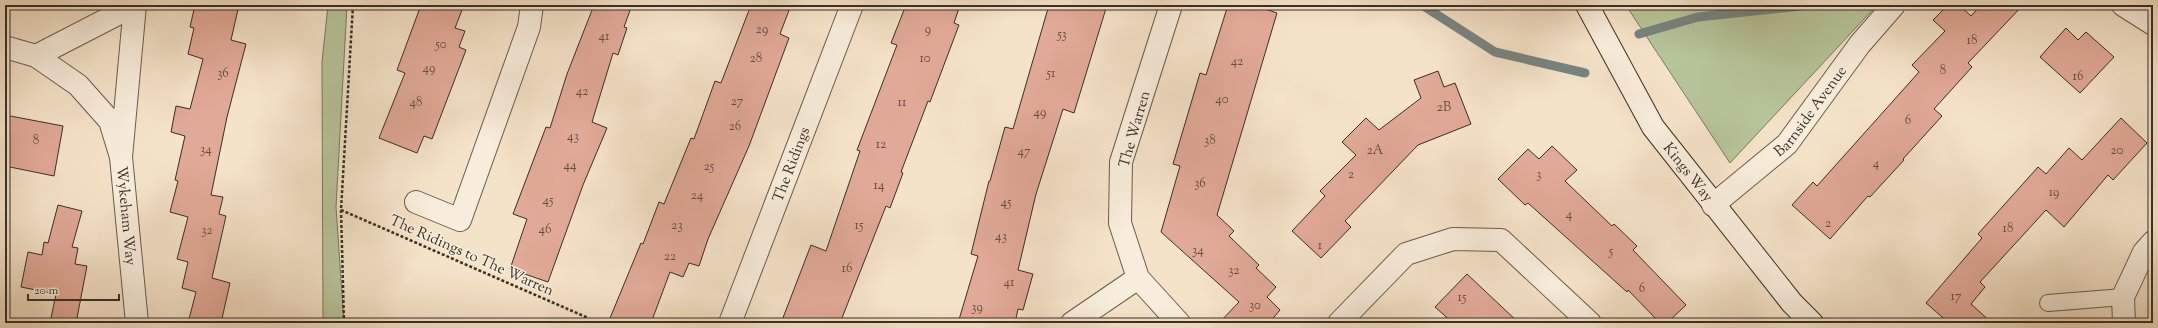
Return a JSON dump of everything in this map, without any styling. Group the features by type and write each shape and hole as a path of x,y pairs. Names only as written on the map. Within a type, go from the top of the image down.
{"street":[{"name":"Wykeham Way","path":"36,56 135,5 121,156 137,323"},
{"path":"416,202 460,220 529,27 532,5"},
{"name":"The Ridings","path":"730,323 852,5"},
{"name":"The Warren","path":"1171,5 1121,162 1120,223 1138,278 1179,323"},
{"name":"Kings Way","path":"1587,5 1653,127 1713,205 1792,303 1812,323"},
{"name":"Barnside Avenue","path":"1713,205 1787,144 1860,44 1894,5"},
{"path":"2123,5 2153,24"},
{"name":"Wykeham Way","path":"5,47 36,56 78,85 110,121 121,156"},
{"path":"1339,323 1406,254 1453,239 1501,240 1590,323"},
{"path":"2124,323 2124,296 2144,252 2153,242"},
{"path":"1072,323 1138,278"}],"lane":[{"path":"2048,303 2124,296"}],"path":[{"path":"344,323 341,210 352,5"},
{"name":"The Ridings to The Warren","path":"341,210 586,317 594,323"}],"green space":[{"path":"328,5 347,5 336,207 344,323 323,323 322,62"},
{"path":"1634,5 1877,5 1730,163 1629,10"}],"building":[{"path":"195,5 239,5 231,40 246,44 227,117 211,195 223,197 219,214 226,216 212,278 230,283 221,323 188,323 196,292 182,288 188,262 177,259 188,217 170,212 178,181 175,180 185,136 171,132 176,106 190,109 203,59 188,54 194,28 190,27"},
{"path":"421,5 464,5 455,28 465,31 459,47 466,50 432,139 424,136 417,153 379,138 405,73 397,70"},
{"path":"594,5 632,5 624,27 627,28 618,55 613,53 592,122 607,128 583,185 548,282 510,269 527,219 513,214 546,127 550,128 567,74"},
{"path":"751,5 791,5 780,34 789,38 749,146 708,239 699,266 689,263 683,277 670,272 651,323 608,323 641,243 643,244 659,202 664,204 691,138 694,139 715,81 721,83"},
{"path":"906,5 960,5 954,23 959,25 930,102 928,101 901,172 903,173 890,208 886,206 840,323 781,323 811,245 826,251 860,151 857,150 897,45 891,43"},
{"path":"1049,5 1107,5 1074,113 1063,109 1036,194 1018,270 1033,274 1023,310 1018,309 1015,323 958,323 978,256 971,254 989,181 1005,127 1013,129"},
{"path":"1228,5 1253,5 1277,13 1217,215 1234,231 1229,236 1259,265 1256,268 1276,287 1267,297 1280,310 1269,323 1219,323 1239,302 1161,232 1180,166 1173,164 1200,73 1206,75"},
{"path":"1948,5 1959,5 1971,16 1981,5 2023,5 1968,63 1972,67 1934,109 1942,116 1903,159 1904,160 1870,197 1868,196 1830,239 1792,205 1813,182 1817,186 1919,72 1912,65 1945,31 1933,20"},
{"path":"2066,28 2078,40 2086,32 2114,57 2080,93 2040,57"},
{"path":"1438,71 1444,87 1455,83 1471,124 1418,145 1345,221 1351,227 1321,258 1292,231 1325,196 1320,191 1356,155 1342,142 1366,118 1379,130 1421,98 1414,80"},
{"path":"5,115 63,126 54,176 5,166"},
{"path":"2121,118 2147,143 2113,180 2108,175 2064,227 2046,210 1980,282 1985,287 1971,304 1992,323 1949,323 1926,303 1982,238 1978,234 2038,167 2046,174 2069,148 2082,160"},
{"path":"1552,146 1577,170 1565,181 1612,226 1614,224 1637,246 1633,250 1686,305 1667,323 1660,323 1628,290 1627,292 1528,203 1525,205 1498,179 1528,149 1539,159"},
{"path":"58,205 82,211 72,247 78,248 75,264 87,266 76,323 50,323 56,294 21,287 28,252 42,255 44,242 48,243"},
{"path":"1467,274 1519,323 1453,323 1435,307"}],"waterway":[{"path":"1422,5 1495,52 1585,73"},
{"path":"1639,34 1698,17 1809,5"}]}
